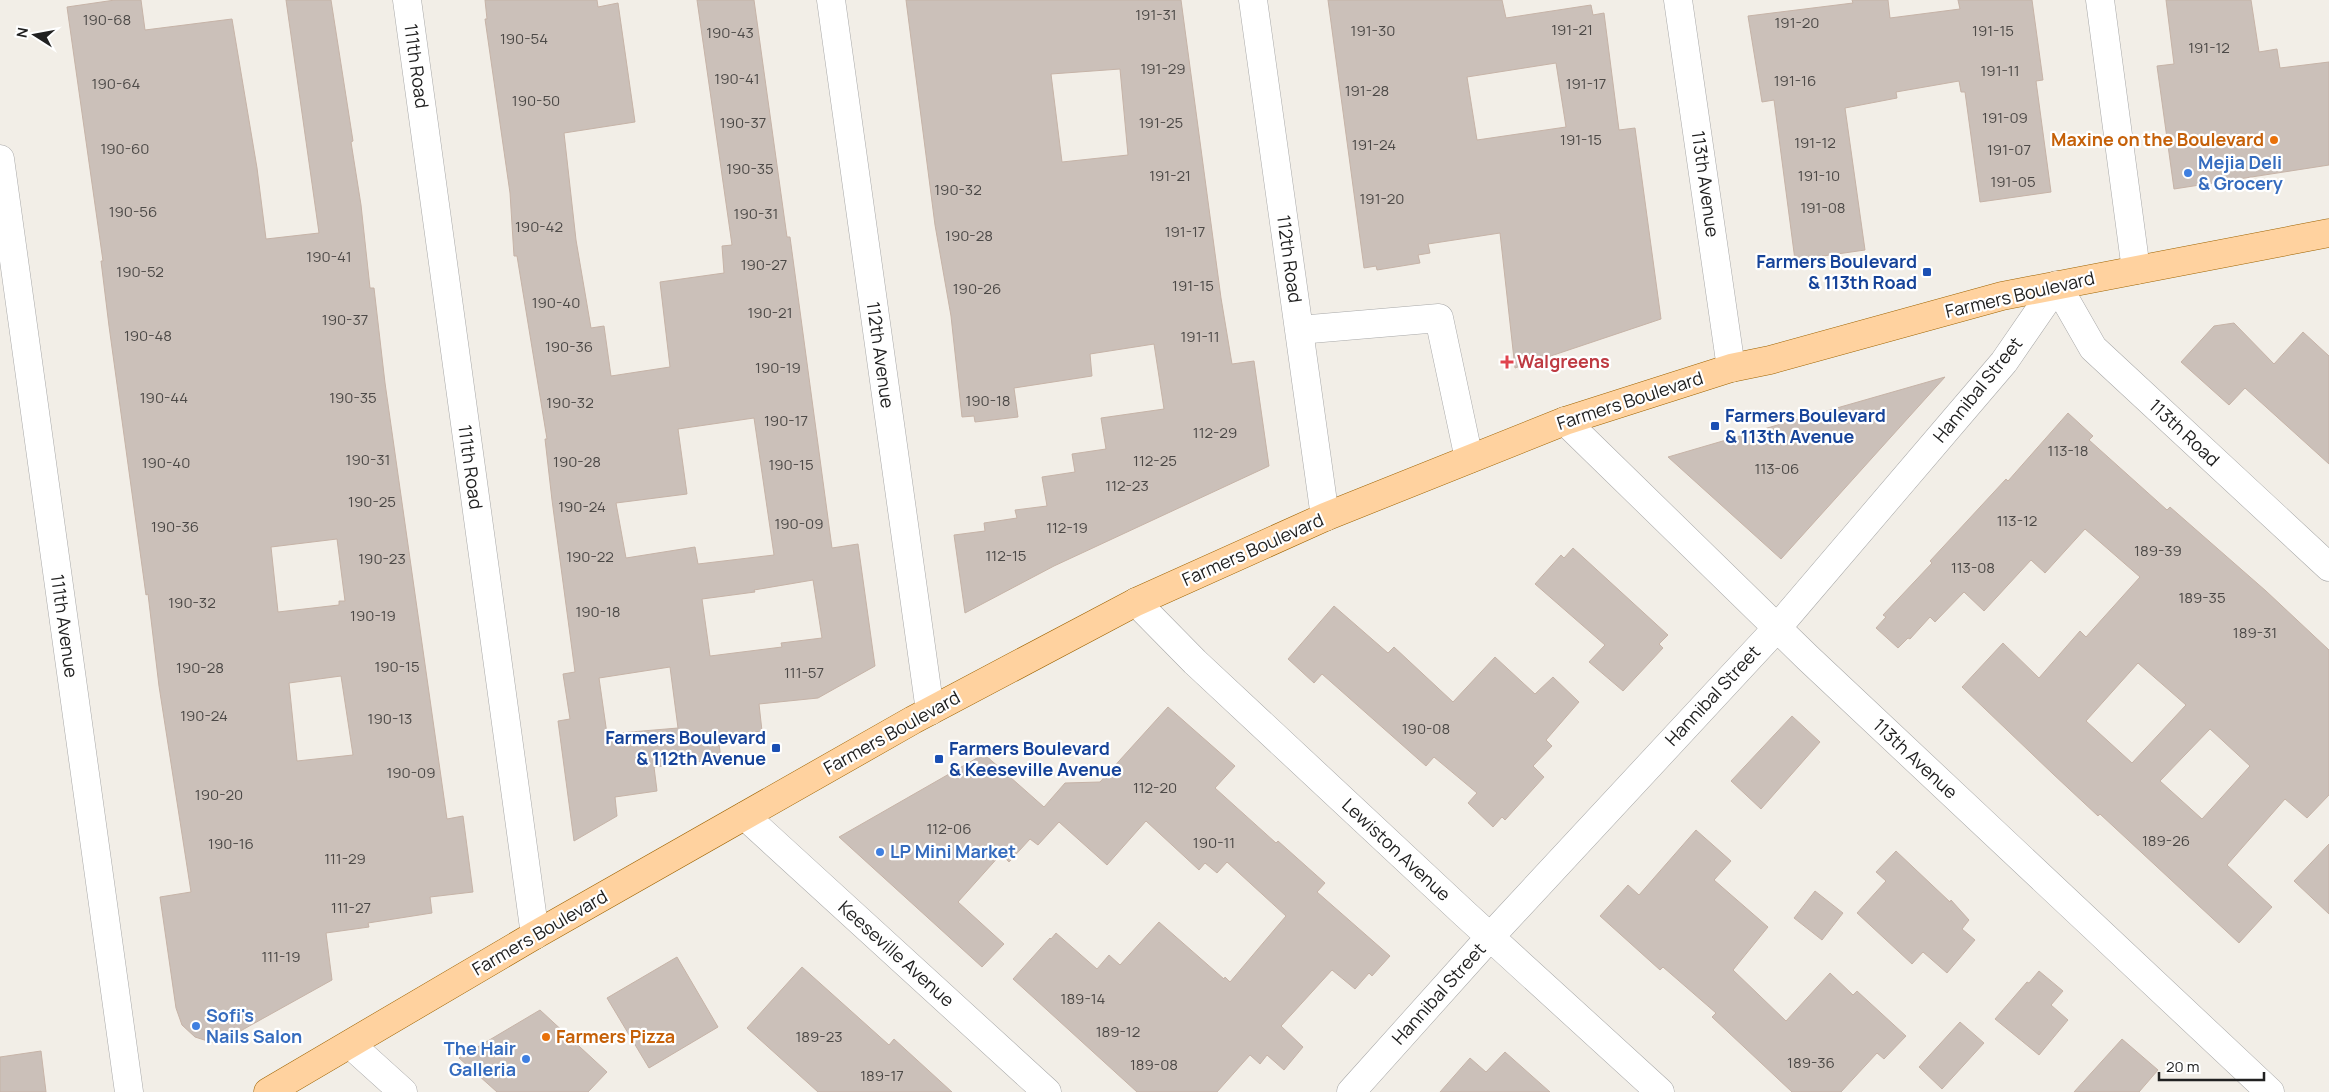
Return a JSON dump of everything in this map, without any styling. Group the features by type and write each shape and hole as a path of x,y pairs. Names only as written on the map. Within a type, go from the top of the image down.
{"main road":[{"name":"Farmers Boulevard","path":"268,1092 351,1045 534,935 930,711 1136,602 1325,517 1565,421 1731,368 1770,360 2002,296 2329,233"}],"street":[{"name":"111th Road","path":"406,0 534,935"},
{"name":"112th Avenue","path":"831,0 930,711"},
{"name":"112th Road","path":"1253,0 1325,517"},
{"name":"113th Avenue","path":"1678,0 1731,368"},
{"path":"2100,0 2136,270"},
{"name":"111th Avenue","path":"0,159 129,1092"},
{"name":"113th Road","path":"2057,285 2093,348 2329,567"},
{"name":"Hannibal Street","path":"1351,1092 1490,938 1776,628 2004,362 2057,285"},
{"path":"1299,330 1439,318 1469,459"},
{"name":"113th Avenue","path":"1565,421 1776,628 2270,1092"},
{"name":"Lewiston Avenue","path":"1136,602 1195,662 1490,938 1660,1092"},
{"name":"Keeseville Avenue","path":"745,816 1047,1092"},
{"path":"351,1045 403,1092"}],"building":[{"path":"115,0 141,0 145,30 232,19 257,168 266,239 319,233 286,0 331,0 353,141 351,142 361,205 370,288 374,288 385,383 447,819 463,816 473,892 430,897 432,913 368,923 369,927 326,933 332,980 217,1044 195,1037 182,1025 176,1008 160,897 191,892 159,686 148,594 146,595 109,326 101,261 103,261 67,7","holes":["337,539 345,601 339,601 339,605 278,612 271,547","341,676 353,755 297,761 289,683"]},
{"path":"485,0 597,0 598,7 618,3 635,122 564,133 576,240 591,328 604,326 611,376 670,367 660,282 724,273 722,246 732,245 697,0 754,0 787,237 790,237 832,548 858,544 875,666 818,698 759,704 762,731 718,736 721,759 654,767 657,791 615,797 617,816 574,841 558,721 570,719 563,674 575,672 552,500 545,439 547,439 517,256 514,256 510,193 485,19 487,19","holes":["754,418 774,555 698,564 695,547 626,558 616,503 687,494 678,429","813,580 822,638 781,643 782,647 710,656 702,599 755,592 754,590","670,667 678,728 607,734 599,678"]},
{"path":"906,0 1181,0 1221,298 1232,364 1254,361 1269,466 1054,566 965,613 954,535 985,531 984,523 1017,518 1015,510 1047,506 1042,477 1075,472 1072,454 1106,449 1101,418 1164,409 1154,344 1090,354 1092,376 1014,388 1018,417 975,422 974,416 962,417 951,316 935,225","holes":["1120,69 1128,155 1062,162 1051,74"]},
{"path":"1328,0 1502,0 1506,18 1591,5 1593,15 1604,13 1619,130 1635,128 1661,319 1515,368 1500,233 1428,244 1430,253 1418,255 1420,263 1377,270 1376,266 1364,268","holes":["1556,63 1566,127 1477,140 1467,77"]},
{"path":"1852,0 1888,0 1890,18 1960,9 1958,0 2032,0 2043,80 2036,81 2051,192 1980,202 1965,92 1961,92 1959,81 1896,92 1897,98 1845,108 1865,250 1795,260 1774,100 1762,102 1748,16 1853,3"},
{"path":"2166,0 2251,0 2259,52 2277,49 2280,68 2329,62 2329,165 2174,189 2157,66 2174,64"},
{"path":"2234,323 2274,364 2303,332 2329,356 2329,464 2245,388 2229,405 2181,362 2214,326"},
{"path":"1945,377 1781,559 1668,457 1781,424"},
{"path":"2068,413 2093,436 2089,440 2167,510 2170,507 2266,591 2329,650 2329,795 2307,818 2285,799 2227,865 2272,907 2239,943 2100,814 2098,816 1962,687 2003,643 2039,678 2080,631 2086,637 2140,577 2085,529 2045,573 2031,560 1984,611 1964,592 1935,622 1930,617 1910,639 1908,638 1898,648 1876,628 1886,617 1883,615 1932,563 1930,561 2006,479 2008,481","holes":["2138,663 2186,705 2132,763 2086,721","2210,729 2250,766 2202,819 2160,781"]},
{"path":"1573,548 1668,635 1659,644 1663,648 1623,691 1589,662 1605,645 1535,584 1561,555 1564,558"},
{"path":"1334,606 1388,653 1394,647 1453,702 1495,657 1535,694 1553,677 1579,702 1546,740 1552,746 1533,766 1544,777 1505,820 1502,817 1493,827 1468,803 1477,793 1434,757 1426,766 1322,674 1314,683 1288,659"},
{"path":"1168,707 1235,766 1215,788 1276,843 1278,841 1325,883 1317,892 1390,956 1372,976 1369,973 1355,989 1332,970 1281,1026 1303,1047 1284,1070 1267,1055 1260,1064 1250,1055 1217,1092 1137,1092 1013,979 1056,933 1097,969 1109,955 1120,965 1159,922 1224,979 1225,977 1230,982 1286,916 1227,862 1217,873 1205,863 1199,870 1146,821 1107,865 1059,822 1038,845 1030,839 1009,862 1001,854 958,902 1004,944 982,967 839,837 984,754 1044,807 1065,783 1100,782"},
{"path":"1792,716 1820,742 1761,809 1731,781"},
{"path":"1696,830 1731,861 1714,880 1768,927 1733,970 1786,1021 1830,973 1853,995 1857,991 1906,1036 1884,1059 1877,1053 1841,1092 1792,1092 1712,1017 1716,1013 1663,967 1660,970 1600,916 1628,885 1639,895"},
{"path":"2329,844 2329,914 2294,881"},
{"path":"1896,851 1950,902 1951,900 1969,920 1962,929 1975,940 1947,973 1923,952 1912,964 1857,913 1886,881 1876,872"},
{"path":"1815,891 1843,913 1822,940 1794,918"},
{"path":"677,957 718,1027 649,1068 607,998"},
{"path":"802,967 889,1045 894,1039 952,1092 818,1092 747,1028"},
{"path":"2039,971 2063,991 2051,1005 2068,1020 2039,1055 1995,1019"},
{"path":"540,1010 607,1072 588,1092 497,1092 459,1058"},
{"path":"1960,1022 1984,1043 1942,1089 1919,1067"},
{"path":"2122,1039 2158,1070 2139,1092 2074,1092"},
{"path":"41,1051 46,1092 0,1092 0,1057"},
{"path":"1505,1052 1550,1092 1440,1092 1470,1058 1486,1072"}],"place":[{"name":"Maxine on the Boulevard","path":"2274,140"},
{"name":"Mejia Deli & Grocery","path":"2188,173"},
{"name":"Farmers Boulevard & 113th Road","path":"1927,272"},
{"name":"Walgreens","path":"1507,362"},
{"name":"Farmers Boulevard & 113th Avenue","path":"1715,426"},
{"name":"Farmers Boulevard & 112th Avenue","path":"776,748"},
{"name":"Farmers Boulevard & Keeseville Avenue","path":"939,759"},
{"name":"LP Mini Market","path":"880,852"},
{"name":"Sofi's Nails Salon","path":"196,1026"},
{"name":"Farmers Pizza","path":"546,1037"},
{"name":"The Hair Galleria","path":"526,1059"}]}
